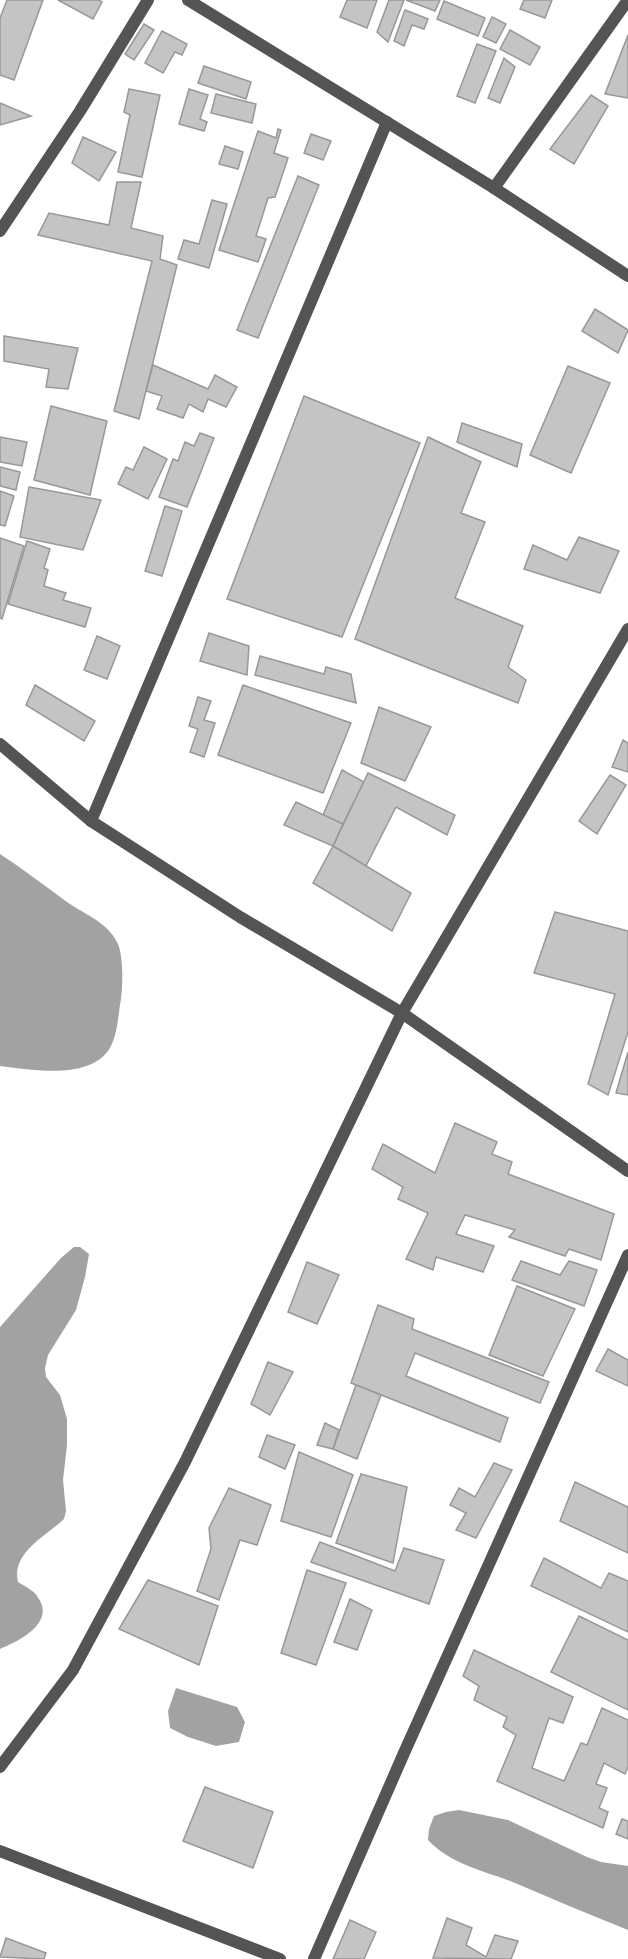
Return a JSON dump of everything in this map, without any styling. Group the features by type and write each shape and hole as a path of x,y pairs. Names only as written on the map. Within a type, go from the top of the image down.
{"street":[{"path":"0,231 80,111 148,0"},
{"path":"188,0 494,188 628,276"},
{"path":"494,188 628,0"},
{"path":"91,821 387,122"},
{"path":"0,1767 73,1670 185,1462 402,1013 628,629"},
{"path":"0,744 91,821 240,917 402,1013 628,1171"},
{"path":"314,1959 628,1255"},
{"path":"0,1851 280,1959"}],"shaded area":[{"path":"0,854 101,924 117,942 121,955 122,982 116,1031 111,1046 102,1057 91,1064 61,1071 0,1066"},
{"path":"74,1247 80,1247 89,1254 85,1277 76,1310 48,1355 45,1368 46,1377 60,1395 67,1419 63,1480 66,1511 64,1519 25,1554 17,1572 18,1582 31,1590 42,1605 39,1622 26,1636 0,1649 0,1327 61,1258"},
{"path":"176,1688 237,1707 245,1722 239,1742 216,1746 188,1737 170,1728 168,1711"},
{"path":"459,1810 508,1820 587,1857 601,1862 628,1866 628,1930 469,1866 437,1849 428,1840 434,1816"}],"building":[{"path":"7,0 43,0 14,80 0,75 0,18"},
{"path":"58,0 99,0 102,2 93,19"},
{"path":"347,0 377,0 367,28 340,17"},
{"path":"389,0 404,0 388,42 377,32"},
{"path":"406,0 440,0 435,11"},
{"path":"524,0 552,0 545,18 520,9"},
{"path":"444,1 485,18 478,36 437,19"},
{"path":"405,10 428,19 424,29 412,25 404,46 394,41"},
{"path":"492,17 506,24 496,43 483,37"},
{"path":"144,24 154,30 134,60 125,54"},
{"path":"510,30 540,47 530,65 500,49"},
{"path":"162,31 187,44 182,55 175,52 163,73 145,63"},
{"path":"628,35 628,98 605,94"},
{"path":"477,44 496,51 475,103 457,96"},
{"path":"504,58 515,67 500,103 488,98"},
{"path":"204,66 251,82 246,99 198,83"},
{"path":"129,89 160,95 142,177 118,172 130,115 124,112"},
{"path":"189,89 208,95 200,119 207,122 204,131 179,124"},
{"path":"216,94 256,104 252,123 211,113"},
{"path":"591,95 608,106 574,164 550,149"},
{"path":"0,103 31,116 0,125"},
{"path":"278,129 281,130 274,153 288,158 275,197 268,198 256,236 266,239 258,262 219,250 258,131 276,138"},
{"path":"311,134 331,141 323,160 304,153"},
{"path":"83,137 116,152 99,181 72,163"},
{"path":"225,146 243,152 238,169 219,164"},
{"path":"298,176 319,185 258,338 237,330"},
{"path":"117,182 141,182 131,228 163,236 160,259 177,265 139,419 114,411 152,261 38,235 49,213 109,225"},
{"path":"212,200 227,204 209,268 178,259 184,240 199,244"},
{"path":"595,309 628,330 618,353 582,331"},
{"path":"4,336 78,348 68,389 46,387 49,369 4,361"},
{"path":"153,365 208,389 215,375 237,387 226,407 208,399 203,412 189,404 183,418 157,409 162,396 146,391"},
{"path":"568,366 610,383 571,473 530,455"},
{"path":"304,396 420,443 342,637 227,599"},
{"path":"51,406 107,421 90,495 34,480"},
{"path":"462,423 522,444 517,467 457,442"},
{"path":"200,433 214,438 187,507 159,497 173,459 178,461 185,442 194,446"},
{"path":"0,437 27,442 22,466 0,462"},
{"path":"428,437 481,462 461,513 485,522 455,598 523,626 508,667 526,680 518,703 355,639"},
{"path":"144,447 167,459 148,499 118,484 126,467 133,470"},
{"path":"0,467 20,472 16,490 0,486"},
{"path":"29,487 101,500 83,550 20,537"},
{"path":"0,491 14,496 5,526 0,525"},
{"path":"165,506 182,511 162,576 145,571"},
{"path":"579,537 619,551 600,593 524,569 533,545 567,560"},
{"path":"0,538 24,546 2,619 0,618"},
{"path":"27,541 50,549 44,568 48,570 44,586 66,593 63,600 91,608 85,627 8,604"},
{"path":"209,633 249,646 247,675 200,661"},
{"path":"97,636 120,646 107,679 84,670"},
{"path":"260,656 324,674 326,667 351,674 356,703 255,675"},
{"path":"35,685 95,721 84,741 26,705"},
{"path":"243,685 351,723 323,793 218,755"},
{"path":"198,697 211,701 204,720 215,723 204,757 190,752 198,729 189,726"},
{"path":"379,707 431,727 405,781 361,763"},
{"path":"623,740 628,743 628,772 612,767"},
{"path":"342,770 364,782 343,824 323,815"},
{"path":"368,773 455,815 447,835 396,807 366,866 333,846"},
{"path":"610,775 626,785 597,834 579,821"},
{"path":"296,802 343,824 333,846 284,825"},
{"path":"333,846 411,893 392,931 313,883"},
{"path":"555,912 628,931 628,1032 608,1095 588,1084 615,994 534,973"},
{"path":"628,1052 628,1095 616,1093"},
{"path":"455,1123 497,1142 492,1154 512,1162 508,1174 614,1214 601,1260 569,1249 565,1256 509,1237 515,1230 465,1215 456,1234 494,1246 483,1272 436,1257 433,1270 406,1259 428,1213 398,1199 403,1187 372,1169 383,1144 435,1173"},
{"path":"521,1261 560,1275 569,1261 597,1270 584,1306 512,1280"},
{"path":"307,1262 339,1275 317,1324 288,1312"},
{"path":"517,1286 575,1309 543,1376 489,1355"},
{"path":"378,1305 414,1319 412,1329 549,1382 540,1403 415,1353 406,1376 508,1418 500,1442 351,1383"},
{"path":"608,1349 628,1360 628,1386 596,1371"},
{"path":"268,1362 293,1372 270,1415 251,1404"},
{"path":"356,1385 381,1395 357,1459 333,1449"},
{"path":"325,1423 339,1430 333,1449 317,1445"},
{"path":"267,1435 295,1445 285,1469 259,1457"},
{"path":"299,1452 353,1475 331,1537 281,1521"},
{"path":"494,1463 512,1470 476,1538 456,1530 466,1513 450,1505 459,1488 475,1497"},
{"path":"361,1474 407,1487 393,1563 336,1543"},
{"path":"575,1482 628,1507 628,1553 560,1521"},
{"path":"229,1488 271,1505 257,1545 240,1540 219,1600 197,1591 211,1549 209,1528"},
{"path":"320,1542 395,1571 404,1548 444,1560 429,1604 311,1562"},
{"path":"544,1558 601,1588 609,1573 628,1581 628,1632 531,1586"},
{"path":"307,1570 346,1583 316,1665 281,1653"},
{"path":"148,1580 218,1606 199,1665 119,1629"},
{"path":"350,1599 372,1610 357,1650 334,1642"},
{"path":"579,1616 628,1640 628,1710 551,1672"},
{"path":"474,1650 573,1697 563,1723 549,1718 532,1768 564,1781 581,1743 587,1745 602,1708 628,1720 628,1767 625,1774 604,1763 596,1784 607,1788 599,1808 608,1812 603,1828 497,1781 516,1735 503,1727 507,1717 474,1700 479,1686 463,1676"},
{"path":"205,1787 273,1812 253,1868 183,1841"},
{"path":"622,1819 628,1821 628,1839 616,1834"},
{"path":"447,1918 472,1928 466,1945 486,1957 495,1935 518,1941 511,1959 433,1958"},
{"path":"350,1920 376,1932 364,1959 333,1959"},
{"path":"6,1938 46,1953 44,1959 0,1957"}]}
